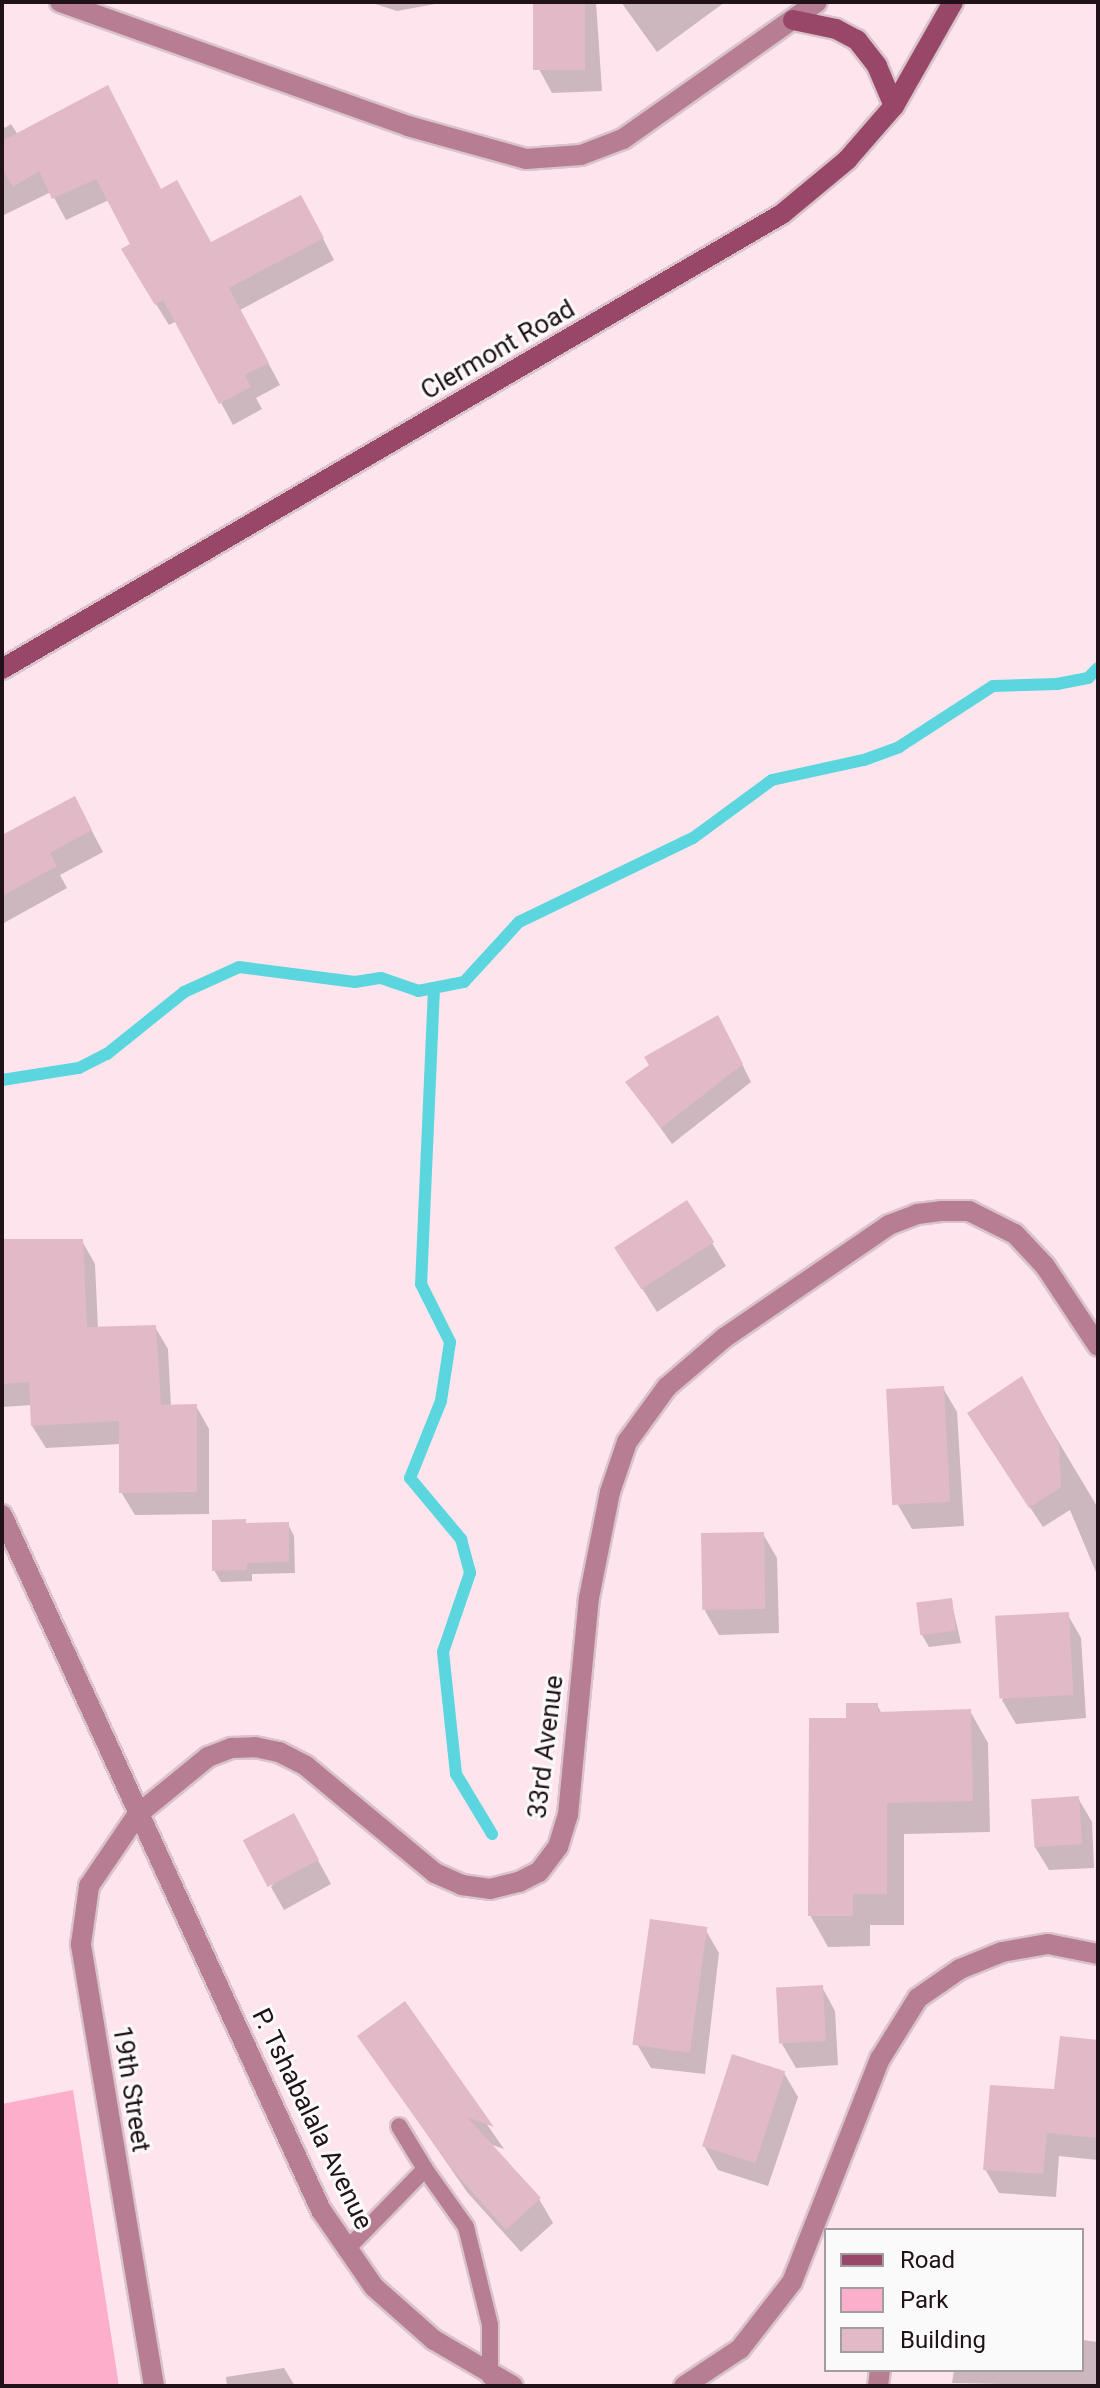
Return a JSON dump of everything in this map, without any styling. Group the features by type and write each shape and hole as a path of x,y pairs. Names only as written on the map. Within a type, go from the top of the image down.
{"street":[{"path":"60,2 488,153 526,159 581,155 623,139 817,2"},
{"name":"Clermont Road","path":"2,669 782,214 847,160 894,106 953,2"},
{"path":"793,20 836,29 857,40 877,66 894,106"},
{"name":"33rd Avenue","path":"137,1815 208,1757 232,1748 255,1747 279,1752 306,1766 435,1873 462,1885 490,1889 519,1882 539,1872 558,1847 568,1815 589,1598 610,1492 627,1442 667,1387 724,1338 889,1225 917,1214 941,1211 969,1211 1015,1234 1045,1266 1098,1346"},
{"path":"2,1515 137,1815"},
{"name":"P. Tshabalala Avenue","path":"137,1815 321,2210 346,2250 398,2308 490,2377 513,2386"},
{"name":"19th Street","path":"137,1815 89,1886 81,1944 154,2386"},
{"path":"686,2385 740,2349 792,2282 880,2059 918,1998 960,1969 1002,1952 1048,1944 1098,1954"}],"lane":[{"path":"399,2126 466,2227 490,2325 490,2377"},
{"path":"346,2250 425,2169"}],"green space":[{"path":"73,2090 119,2386 2,2386 2,2104"}],"building":[{"path":"533,2 585,2 585,70 533,70"},
{"path":"108,85 161,189 177,180 211,242 301,195 324,238 229,288 269,363 245,375 251,387 219,404 163,300 155,305 121,249 130,244 96,179 52,199 39,171 13,187 2,169 2,141"},
{"path":"75,796 92,830 50,853 57,866 2,896 2,835"},
{"path":"718,1015 743,1064 661,1128 625,1082 649,1065 644,1057"},
{"path":"687,1200 714,1242 641,1289 614,1247"},
{"path":"2,1239 83,1239 87,1327 156,1325 161,1405 197,1404 197,1492 119,1493 119,1421 31,1426 29,1382 2,1384"},
{"path":"1022,1376 1059,1445 1061,1487 1029,1508 967,1413"},
{"path":"944,1386 950,1502 892,1505 886,1389"},
{"path":"246,1519 246,1523 289,1522 289,1562 247,1563 247,1570 212,1571 212,1520"},
{"path":"764,1532 765,1609 702,1610 701,1533"},
{"path":"952,1598 956,1631 920,1635 916,1602"},
{"path":"1069,1612 1073,1695 999,1699 995,1616"},
{"path":"846,1703 878,1703 878,1712 971,1709 973,1801 887,1803 887,1894 853,1894 853,1916 808,1916 809,1718 846,1718"},
{"path":"1079,1796 1082,1844 1034,1847 1031,1799"},
{"path":"294,1813 319,1860 268,1887 243,1840"},
{"path":"650,1919 707,1927 690,2053 632,2045"},
{"path":"823,1985 826,2041 779,2043 776,1987"},
{"path":"405,2001 494,2127 467,2117 541,2198 506,2230 451,2168 357,2036"},
{"path":"1060,2036 1098,2040 1098,2138 1047,2133 1043,2174 983,2170 990,2085 1054,2089"},
{"path":"732,2054 785,2071 755,2164 702,2146"}],"waterway":[{"path":"2,1080 79,1068 107,1054 184,992 239,967 355,982 381,978 418,991 464,982 519,922 693,838 772,780 864,760 899,747 993,686 1057,684 1088,678 1098,668"},
{"path":"434,988 421,1284 450,1342 441,1401 410,1478 461,1539 470,1573 443,1652 456,1774 492,1834"}]}
